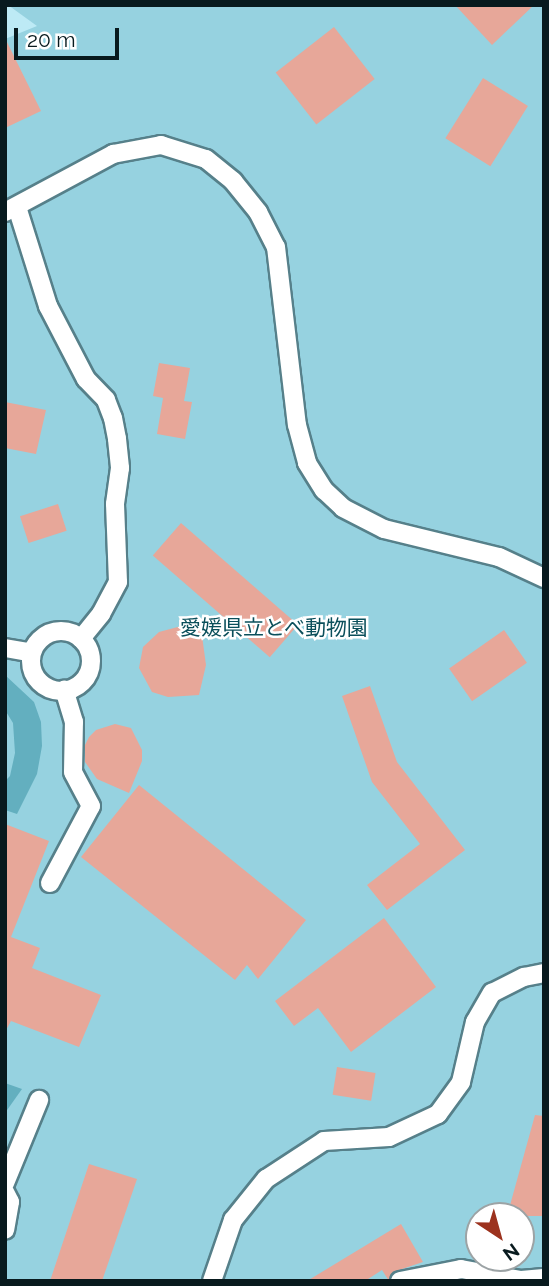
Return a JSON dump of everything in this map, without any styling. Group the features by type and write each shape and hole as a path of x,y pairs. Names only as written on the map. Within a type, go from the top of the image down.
{"lane":[{"path":"80,639 101,614 118,582 115,503 120,468 117,439 106,400 86,379 48,306 11,210 113,154 161,145 205,159 233,181 258,212 276,247 297,425 307,463 324,490 343,508 384,529 499,557 544,579"},
{"path":"57,631 67,632 80,639 89,651 89,672 76,687 64,690 48,688 40,683 31,667 32,653 39,640 57,631"},
{"path":"5,648 32,653"},
{"path":"50,883 91,806 73,772 74,722 64,690"},
{"path":"212,1281 233,1220 266,1179 324,1141 388,1137 438,1114 461,1082 475,1022 492,993 524,977 544,973"},
{"path":"5,1183 39,1100"},
{"path":"5,1192 10,1202 5,1230"},
{"path":"400,1281 410,1276 461,1269 521,1280 544,1278"}],"green space":[{"name":"愛媛県立とべ動物園","path":"8,5 544,5 544,1281 5,1281 5,39 37,26"}],"shaded area":[{"path":"5,675 34,702 41,722 42,746 37,774 17,814 5,810 5,781 10,776 15,753 13,723 5,710"},
{"path":"5,1083 22,1089 5,1113"}],"building":[{"path":"455,5 534,5 492,45"},
{"path":"334,27 375,79 316,125 276,73"},
{"path":"5,38 41,111 5,128"},
{"path":"483,78 528,106 490,166 445,138"},
{"path":"159,363 190,368 184,401 192,402 185,439 157,434 163,398 153,396"},
{"path":"5,402 46,410 36,454 5,448"},
{"path":"58,504 67,531 29,543 20,516"},
{"path":"181,523 298,625 270,657 153,555"},
{"path":"200,621 206,665 199,695 168,697 152,692 139,668 143,647 159,632"},
{"path":"504,630 527,663 472,701 449,668"},
{"path":"370,686 397,762 465,850 387,910 367,885 420,844 372,782 342,696"},
{"path":"115,724 131,728 142,750 142,761 129,793 97,779 85,762 85,745 89,737 96,730"},
{"path":"139,785 306,920 258,979 247,965 235,980 81,857"},
{"path":"5,824 49,841 11,937 40,948 32,968 101,995 79,1047 11,1021 5,1032"},
{"path":"384,918 436,987 351,1052 318,1008 294,1026 275,1001"},
{"path":"337,1067 376,1073 371,1101 333,1095"},
{"path":"535,1115 544,1116 544,1216 535,1216 535,1202 511,1202"},
{"path":"89,1164 137,1179 102,1281 50,1281"},
{"path":"401,1224 423,1262 393,1272 389,1281 382,1270 365,1281 307,1281"}]}
